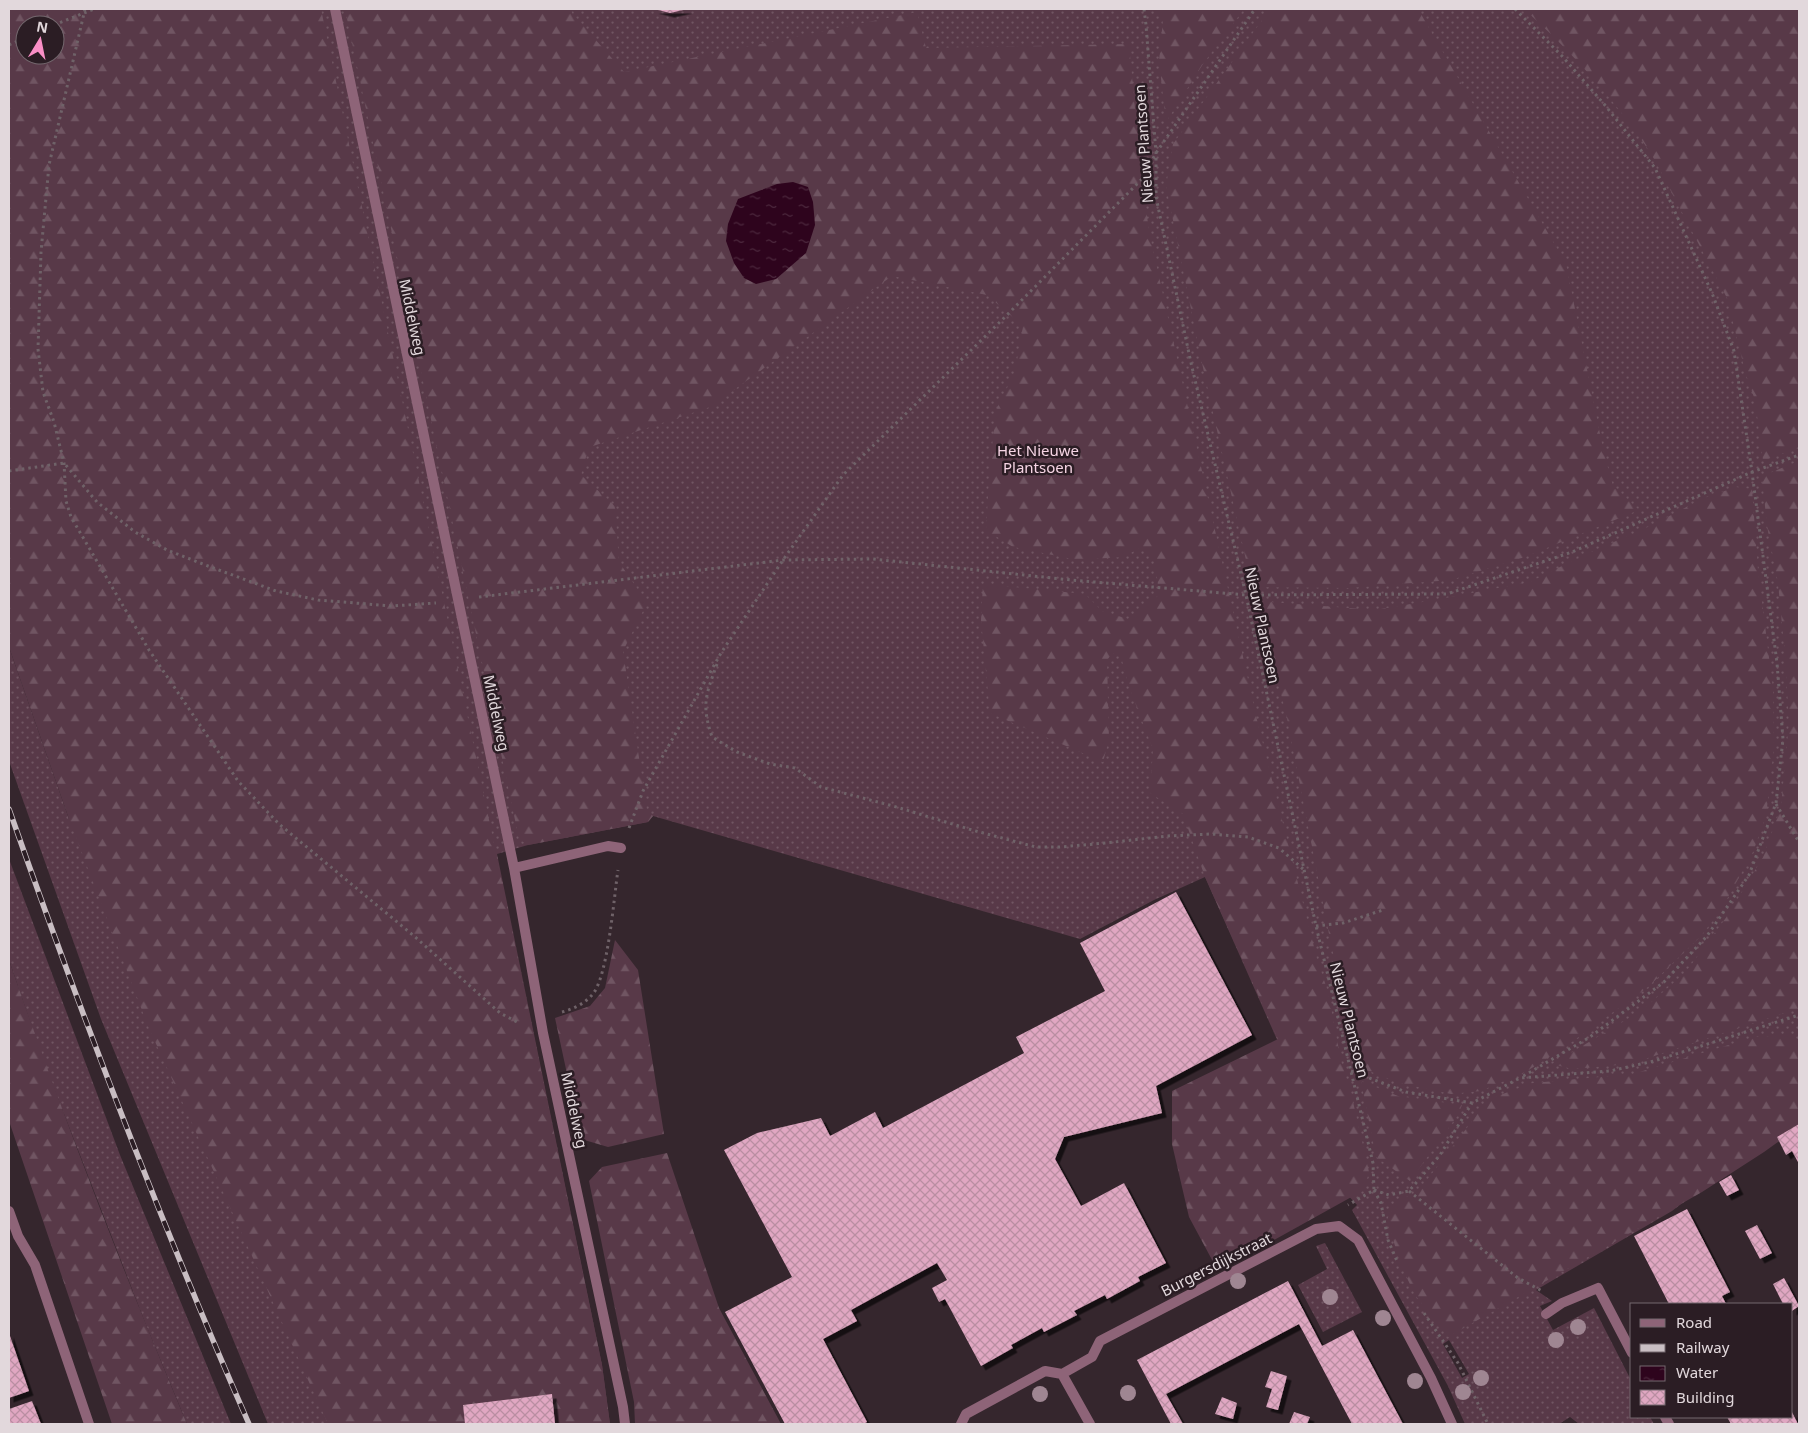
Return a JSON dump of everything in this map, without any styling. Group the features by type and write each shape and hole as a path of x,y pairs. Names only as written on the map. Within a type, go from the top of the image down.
{"street":[{"name":"Middelweg","path":"335,9 514,868 543,1033 623,1407 625,1424"},
{"path":"514,868 608,846 621,848"},
{"path":"9,1211 18,1236 35,1265 89,1424"},
{"path":"1339,1226 1358,1240 1431,1378 1452,1424"},
{"name":"Burgersdijkstraat","path":"961,1424 966,1414 1045,1372 1062,1374 1092,1357 1100,1341 1316,1229 1339,1226"},
{"path":"1546,1314 1562,1303 1598,1288 1630,1349"},
{"path":"1062,1374 1090,1424"}],"path":[{"path":"65,20 84,11 94,9"},
{"name":"Nieuw Plantsoen","path":"1144,9 1156,153 1156,198 1191,363 1246,595 1316,926 1373,1163 1374,1190 1381,1203 1388,1240 1398,1264"},
{"path":"540,1015 576,1008 593,994 603,972 621,848 643,791 669,748 720,653 783,560 844,475 1006,317 1142,179 1156,153 1256,9"},
{"path":"1339,1226 1348,1206 1374,1190 1389,1195 1409,1191 1440,1155 1472,1103 1520,1078 1590,1037 1664,982 1707,936 1749,875 1776,804 1783,740 1777,663 1734,351 1712,293 1655,168 1562,56 1516,9"},
{"path":"84,11 49,165 41,252 38,349 43,392 54,422 64,463 66,501 71,517 149,650 238,781 279,824 414,936 500,1013 530,1029 543,1033"},
{"path":"64,463 97,502 135,532 167,550 276,591 318,600 392,606 426,605 458,599 783,560 874,559 1071,580 1246,595 1447,594 1572,552 1752,472 1799,455"},
{"path":"9,471 64,463"},
{"path":"720,653 706,695 706,718 712,737 745,755 770,764 795,768 821,787 1036,847 1060,847 1167,836 1221,835 1248,838 1279,848 1304,870"},
{"path":"1776,804 1799,842"},
{"path":"1316,926 1343,924 1383,910"},
{"path":"1520,1078 1610,1071 1654,1061 1799,1015"},
{"path":"1351,1071 1406,1092 1472,1103"},
{"path":"1409,1191 1518,1278 1562,1303"},
{"path":"1419,1305 1458,1363 1488,1424"}],"green space":[{"name":"Het Nieuwe Plantsoen","path":"9,9 1799,9 1799,1114 1672,1211 1536,1290 1552,1301 1540,1306 1553,1330 1594,1308 1630,1378 1630,1418 1651,1418 1654,1424 1579,1424 1570,1417 1559,1424 1465,1424 1448,1386 1352,1210 1357,1205 1344,1191 1205,877 1154,900 1080,939 653,816 648,822 528,845 497,854 602,1365 610,1424 268,1424 101,1019 9,761 9,647 69,819","holes":["1449,1340 1469,1374 1462,1378 1443,1344"]},
{"path":"9,9 321,9 602,1365 610,1424 328,1424 148,1026 69,819 9,647"},
{"path":"345,9 571,9 572,13 624,72 917,12 926,48 1129,44 1142,184 1150,236 1257,720 1317,959 1328,992 1341,1061 1351,1093 1369,1172 1364,1190 1218,1271 1189,1217 1172,1144 1172,1091 1278,1039 1205,877 1183,814 1150,793 1153,749 1129,687 1119,649 1107,659 1109,739 1103,762 990,713 981,620 983,584 1085,594 1102,611 1128,619 1159,595 1155,560 1140,548 1123,557 1077,560 1013,547 986,530 996,410 1015,372 1023,326 987,295 892,276 710,407 593,446 586,457 581,475 615,506 619,562 647,603 623,651 647,811 653,816 648,822 528,845 519,839"},
{"path":"1159,9 1244,9 1203,64 1166,122 1159,61 1163,20"},
{"path":"1270,9 1418,9 1566,264 1603,449 1613,486 1639,510 1525,557 1451,580 1349,588 1252,587 1202,363 1166,186 1173,144"},
{"path":"1524,9 1799,9 1799,447 1763,461 1755,400 1746,375 1727,298 1657,165 1640,138 1606,93 1567,50"},
{"path":"1799,461 1799,1008 1630,1064 1572,1069 1552,1064 1641,1011 1685,973 1728,915 1763,857 1781,807 1789,723 1778,583 1767,526 1762,476"},
{"path":"1736,487 1752,489 1758,570 1773,689 1774,747 1766,816 1753,852 1721,910 1701,936 1648,987 1562,1049 1527,1071 1481,1091 1451,1094 1399,1083 1364,1069 1349,1027 1286,713 1256,601 1375,610 1530,582 1580,557 1650,526 1704,498"},
{"path":"9,859 120,1155 231,1424 187,1424 146,1325 45,1065 9,960"},
{"path":"615,940 638,970 664,1134 608,1147 581,1139 555,1018 590,1006 605,988"},
{"path":"9,960 94,1194 187,1424 112,1424 9,1121"},
{"path":"1793,1035 1799,1042 1799,1127 1764,1152 1702,1192 1448,1337 1415,1295 1401,1265 1387,1220 1398,1202 1417,1193 1489,1099 1533,1083 1633,1074 1755,1037"},
{"path":"1361,1081 1398,1096 1462,1105 1458,1115 1410,1181 1376,1157"},
{"path":"667,1153 719,1308 781,1424 635,1424 634,1402 589,1181 602,1167"},
{"path":"1325,1243 1362,1312 1323,1332 1298,1285 1327,1269 1316,1246"}],"water":[{"path":"793,182 808,187 813,202 815,225 806,253 776,279 756,284 744,278 734,263 726,241 728,224 738,199 777,184"}],"building":[{"path":"654,9 688,9 670,13"},
{"path":"1176,892 1252,1035 1156,1086 1162,1113 1064,1137 1055,1159 1081,1206 1124,1183 1166,1263 1138,1277 1140,1281 1107,1299 1105,1295 1074,1311 1077,1315 1044,1332 1042,1328 1011,1345 1013,1348 981,1366 945,1299 939,1302 932,1288 947,1280 937,1263 851,1310 857,1321 823,1339 867,1422 863,1424 785,1424 725,1312 792,1277 724,1150 757,1133 821,1118 830,1136 875,1112 883,1128 1024,1053 1016,1037 1105,991 1080,943"},
{"path":"1799,1124 1799,1164 1792,1151 1786,1155 1777,1137"},
{"path":"1731,1175 1739,1190 1727,1196 1719,1182"},
{"path":"1687,1209 1730,1292 1722,1296 1726,1303 1668,1303 1634,1236"},
{"path":"1757,1225 1772,1253 1760,1259 1745,1231"},
{"path":"1784,1278 1799,1306 1793,1310 1793,1303 1782,1303 1773,1284"},
{"path":"1288,1281 1322,1346 1353,1330 1403,1424 1352,1424 1299,1324 1166,1394 1183,1424 1171,1424 1137,1360"},
{"path":"9,1333 29,1391 9,1398"},
{"path":"1271,1371 1287,1376 1278,1410 1266,1407 1272,1389 1265,1387"},
{"path":"552,1394 555,1424 465,1424 463,1405"},
{"path":"1222,1397 1237,1403 1233,1419 1215,1414"},
{"path":"32,1401 41,1424 9,1424 9,1409"},
{"path":"1294,1412 1310,1417 1307,1424 1289,1424"},
{"path":"1793,1414 1798,1424 1731,1424 1728,1418 1793,1418"}],"railway":[{"path":"9,809 123,1119 249,1424"}]}
